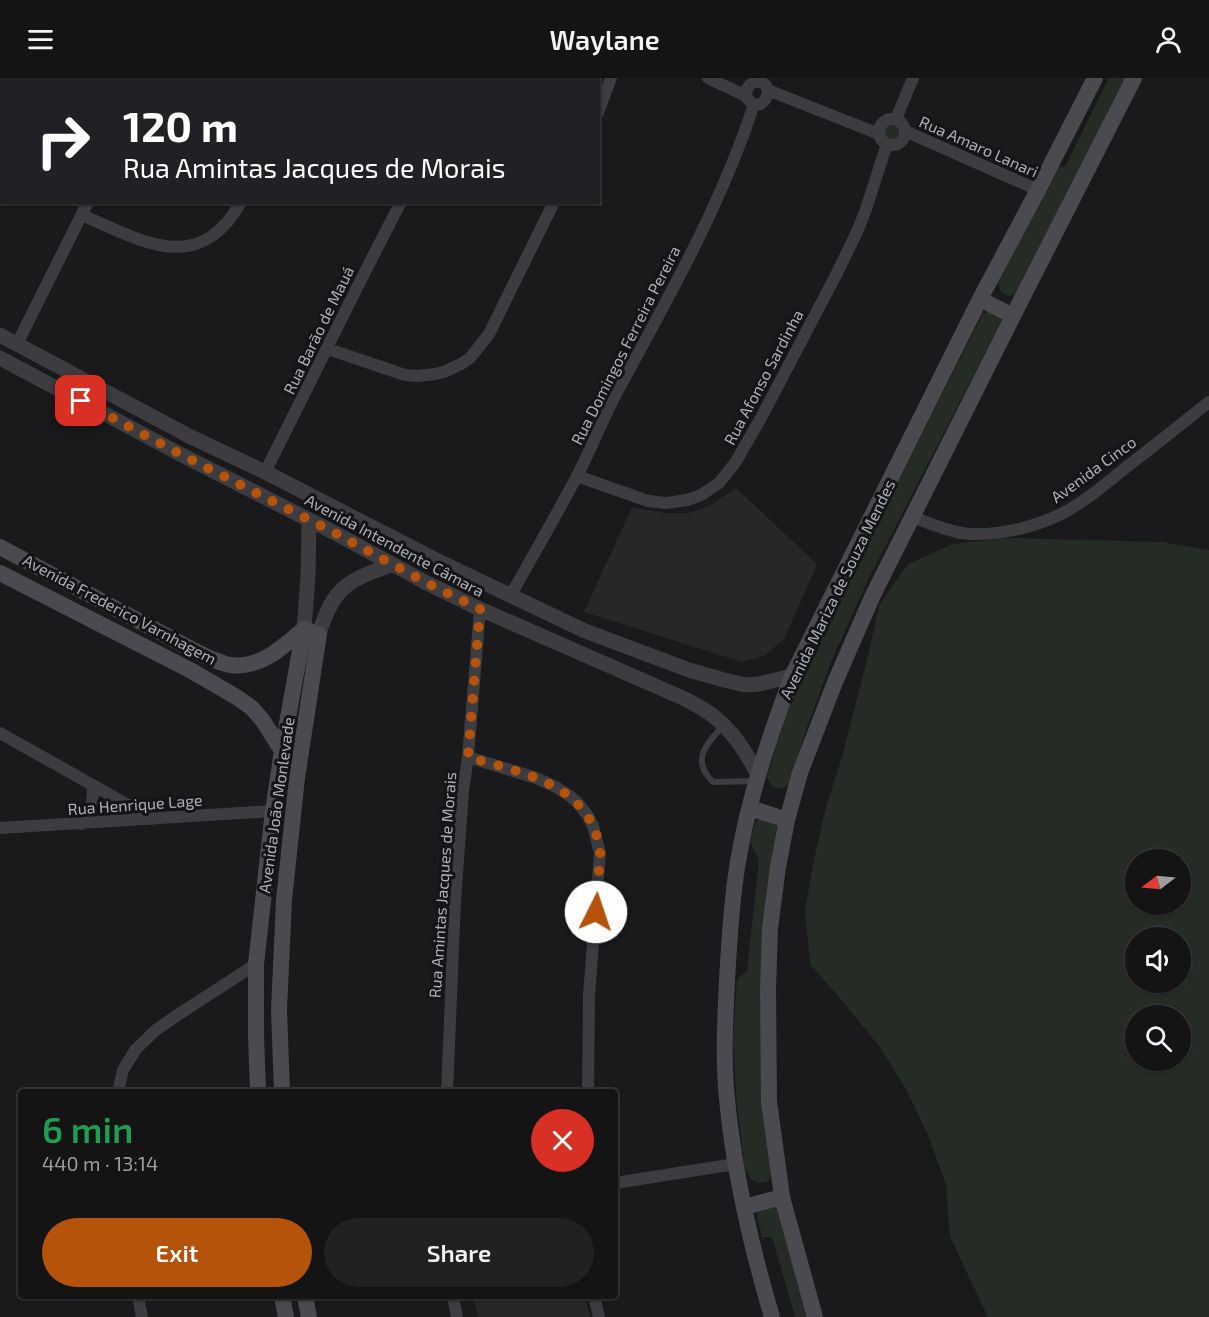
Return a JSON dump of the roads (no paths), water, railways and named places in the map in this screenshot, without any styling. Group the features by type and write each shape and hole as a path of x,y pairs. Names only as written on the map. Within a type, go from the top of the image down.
{"main road":[{"name":"Avenida Mariza de Souza Mendes","path":"772,1317 735,1164 727,1098 724,1041 729,942 737,867 750,808 776,720 792,676 980,299 1095,78"},
{"path":"814,1317 782,1197 769,1101 770,928 787,820 800,773 835,682 873,595 1134,78"},
{"path":"980,299 1013,316"},
{"name":"Avenida Frederico Varnhagem","path":"0,547 200,653 229,665 258,662 312,632"},
{"name":"Avenida Frederico Varnhagem","path":"0,573 190,670 238,698 252,708 263,721 282,752"},
{"name":"Avenida João Monlevade","path":"258,1089 256,964 273,811 282,752 312,632"},
{"name":"Avenida João Monlevade","path":"282,1089 279,1010 284,900 312,632"},
{"path":"190,670 200,653"},
{"path":"750,808 787,820"},
{"path":"264,895 268,901 274,903 284,900"},
{"path":"744,1207 782,1197"},
{"path":"283,1299 286,1317"},
{"path":"306,1299 309,1317"}],"street":[{"path":"600,108 611,78"},
{"path":"708,78 759,104 768,97 768,90"},
{"path":"896,119 913,78"},
{"path":"750,100 746,91 756,80 763,83 768,90 879,134"},
{"name":"Rua Domingos Ferreira Pereira","path":"511,595 577,476 613,400 669,297 728,176 741,144 750,100"},
{"path":"896,119 902,123 905,131 904,137 894,145 887,144 879,134 882,123 887,120 896,119"},
{"name":"Rua Amaro Lanari","path":"905,131 1038,190"},
{"name":"Rua Afonso Sardinha","path":"577,476 648,501 666,503 701,495 719,483 735,463 761,418 836,275 861,222 887,144"},
{"path":"17,344 87,204"},
{"path":"82,215 140,241 167,247 185,246 204,240 215,233 240,204"},
{"name":"Rua Barão de Mauá","path":"265,472 400,204"},
{"path":"328,349 405,375 435,374 461,364 479,348 489,334 553,204"},
{"name":"Avenida Intendente Câmara","path":"0,335 189,436 265,472 436,560 585,631 689,670 745,685 792,676"},
{"name":"Avenida Intendente Câmara","path":"0,358 425,582 480,609 683,698 724,725 744,750 758,778"},
{"name":"Avenida Cinco","path":"913,517 942,528 969,534 1007,531 1045,521 1060,515 1085,499 1209,402"},
{"path":"180,454 189,436"},
{"name":"Avenida João Monlevade","path":"309,520 308,577 312,632"},
{"path":"425,582 436,560"},
{"name":"Avenida João Monlevade","path":"312,632 324,617 338,592 352,581 392,565"},
{"name":"Rua Amintas Jacques de Morais","path":"447,1089 455,901 480,609"},
{"path":"576,651 585,631"},
{"path":"0,733 153,819"},
{"path":"468,757 536,778 556,787 578,803 592,826 600,853 590,995 588,1089"},
{"path":"82,824 92,805 93,785"},
{"name":"Rua Henrique Lage","path":"0,828 273,811"},
{"path":"119,1089 123,1070 136,1049 156,1030 256,964"},
{"path":"618,1184 735,1164"},
{"path":"139,1299 142,1317"},
{"path":"454,1299 458,1317"},
{"path":"595,1299 599,1317"}],"lane":[{"path":"724,725 702,753 708,777 713,782 758,778"}]}
